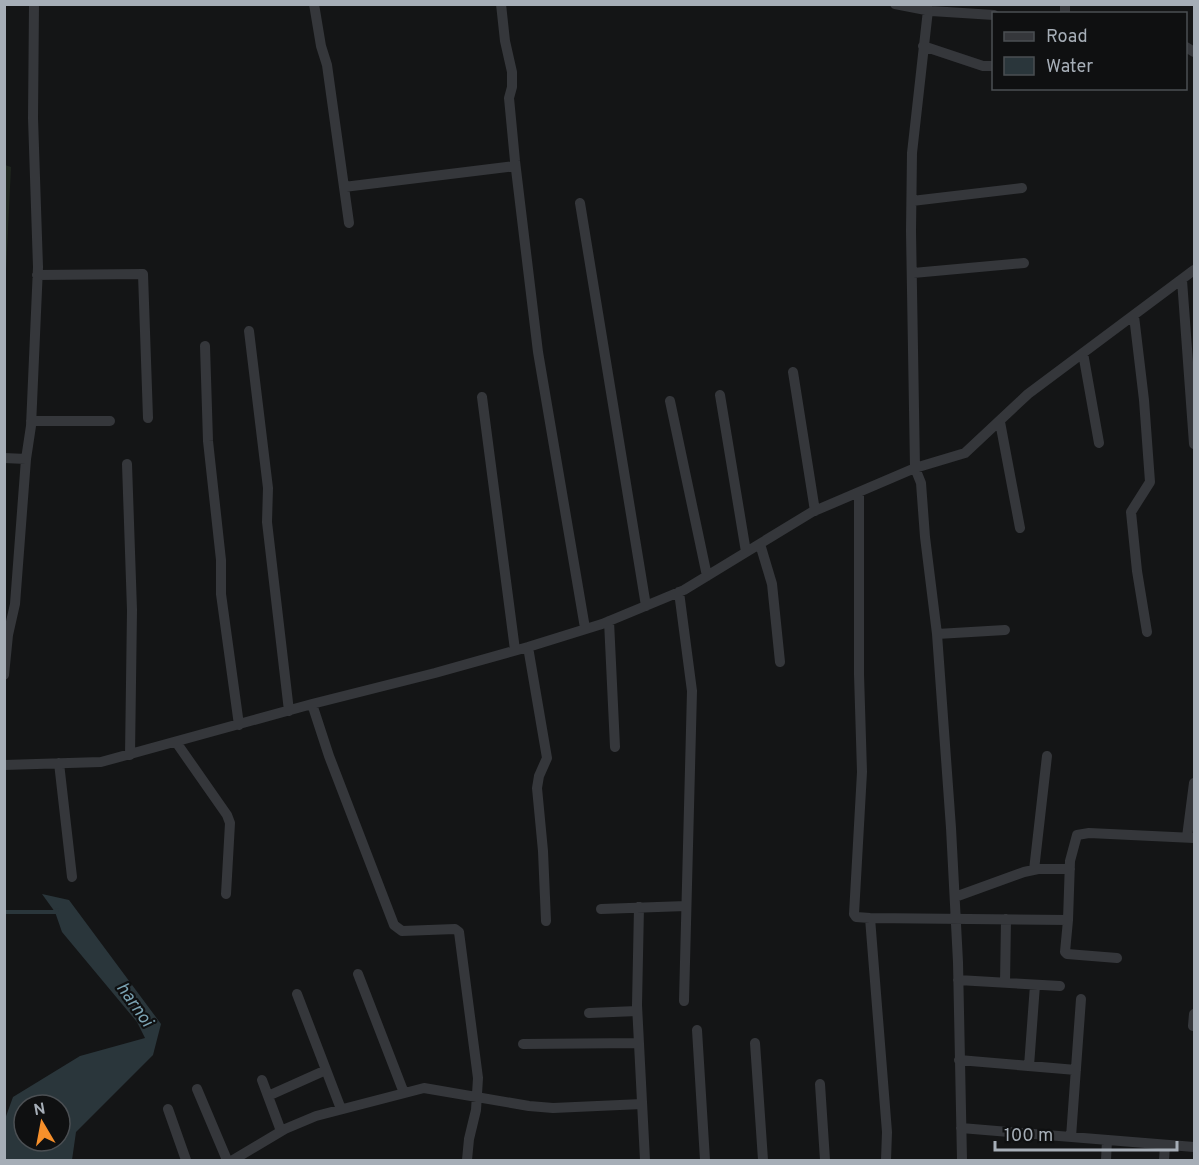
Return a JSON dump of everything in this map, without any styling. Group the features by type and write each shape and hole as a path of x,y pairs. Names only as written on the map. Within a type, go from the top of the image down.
{"street":[{"path":"4,675 6,635 15,604 31,421 37,275 33,118 34,4"},
{"path":"314,4 321,46 327,65 349,224"},
{"path":"501,4 505,41 512,72 509,98 515,166 538,352 585,628"},
{"path":"896,4 928,10 992,15"},
{"path":"928,10 912,153 915,468 921,483 937,633 955,897 962,1161"},
{"path":"923,46 983,66 992,66"},
{"path":"344,187 515,166"},
{"path":"912,201 1022,188"},
{"path":"580,203 646,606"},
{"path":"913,273 1024,263"},
{"path":"4,765 101,762 312,704 435,674 609,621 646,606 679,592 815,511 846,496 859,493 915,468 965,453 1028,394 1194,270"},
{"path":"37,275 143,274 148,418"},
{"path":"1182,280 1194,444"},
{"path":"1134,316 1144,400 1150,482 1131,512 1137,571 1147,632"},
{"path":"249,332 267,477 267,522 289,711"},
{"path":"206,346 208,441 221,560 220,594 239,725"},
{"path":"1083,353 1099,443"},
{"path":"793,372 815,511"},
{"path":"720,395 746,552"},
{"path":"482,397 515,650"},
{"path":"670,401 707,576"},
{"path":"31,421 110,421"},
{"path":"1000,422 1020,528"},
{"path":"4,458 26,459"},
{"path":"128,464 132,610 130,754"},
{"path":"859,493 859,664 862,772 854,914 870,918 1068,920"},
{"path":"760,544 772,584 780,662"},
{"path":"679,592 692,691 684,1000"},
{"path":"609,621 615,747"},
{"path":"937,633 1005,630"},
{"path":"528,647 547,758 539,776 537,788 546,921"},
{"path":"312,704 329,756 394,925 402,931 455,929 459,932 478,1078 476,1110 469,1139 467,1161"},
{"path":"176,742 227,815 230,824 226,894"},
{"path":"1034,870 1047,756"},
{"path":"58,763 72,877"},
{"path":"1117,958 1065,952 1074,839 1077,835 1089,833 1191,838 1194,783"},
{"path":"955,897 1034,870 1070,869"},
{"path":"601,909 686,906"},
{"path":"639,907 637,1011 645,1161"},
{"path":"870,918 887,1132 886,1161"},
{"path":"1005,983 1006,919"},
{"path":"358,974 404,1093"},
{"path":"958,980 1060,986"},
{"path":"1029,1066 1035,985"},
{"path":"297,994 341,1109"},
{"path":"1071,1137 1081,999"},
{"path":"589,1013 637,1011"},
{"path":"1193,1026 1194,1014"},
{"path":"697,1030 705,1161"},
{"path":"523,1044 639,1043"},
{"path":"755,1043 763,1161"},
{"path":"959,1060 1076,1070"},
{"path":"268,1096 327,1070"},
{"path":"262,1080 281,1131"},
{"path":"820,1084 825,1161"},
{"path":"233,1161 281,1131 316,1116 424,1088 553,1108 642,1104"},
{"path":"197,1089 227,1161"},
{"path":"168,1108 186,1161"},
{"path":"961,1128 1194,1147"},
{"path":"1106,1161 1107,1140"},
{"path":"1164,1161 1165,1144"}],"shaded area":[{"path":"4,165 11,167 5,293"}],"water":[{"path":"42,894 69,900 161,1024 153,1055 76,1132 72,1160 5,1160 5,1119 12,1100 12,1153 72,1153 72,1093 20,1093 80,1056 145,1038 137,1022 62,932 55,912"}],"waterway":[{"name":"harnoi","path":"4,912 55,912 57,910"}]}
